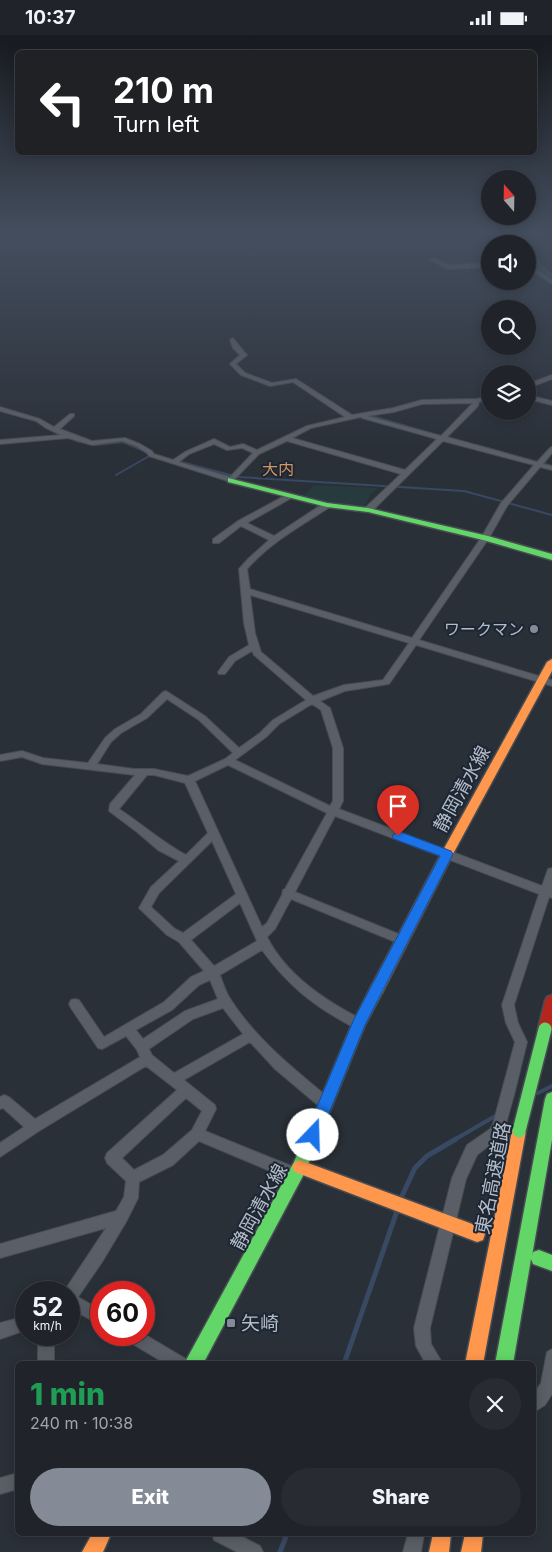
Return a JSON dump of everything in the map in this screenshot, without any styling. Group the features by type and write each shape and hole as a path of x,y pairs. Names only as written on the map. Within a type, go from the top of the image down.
{"main road":[{"path":"231,480 327,505 368,510 485,538 552,557"},
{"name":"静岡清水線","path":"195,1361 298,1171 359,1024 447,854 547,682 552,662"},
{"name":"東名高速道路","path":"475,1361 519,1131 548,1034 552,1001"},
{"path":"505,1361 551,1104"},
{"path":"298,1171 477,1234"},
{"path":"538,1258 552,1263"},
{"path":"92,1552 101,1536"},
{"path":"439,1552 442,1536"},
{"path":"470,1552 474,1536"}],"street":[{"path":"232,340 244,355 233,363 243,374 272,385 294,380 350,417"},
{"path":"536,383 552,377"},
{"path":"536,399 552,403"},
{"path":"0,409 38,420 67,436 92,443 123,439 150,452 151,455 231,480 257,453 309,427 358,415 394,410 422,402 481,400"},
{"path":"368,510 476,405 476,401"},
{"path":"56,429 72,415"},
{"path":"358,415 552,468"},
{"path":"0,442 67,436"},
{"path":"285,439 406,473"},
{"path":"174,462 214,441 229,449 243,446 257,453"},
{"path":"0,758 22,754 42,761 154,772 189,780 228,761 263,735 276,722 312,700 344,688 386,682 485,538 504,505 552,449"},
{"path":"216,541 241,523 292,496"},
{"path":"75,1004 102,1044 168,1006 196,981 213,973 262,939 271,926 338,801 337,743 325,708 312,700 262,658 254,646 243,569 251,559 275,540 327,505"},
{"path":"241,523 275,540"},
{"path":"247,591 547,682"},
{"path":"222,672 232,659 254,646"},
{"path":"90,767 108,740 118,731 144,716 166,694 202,718 224,741 239,753"},
{"path":"228,761 332,811 548,892"},
{"path":"144,772 114,807 114,811 141,829 162,847 187,860"},
{"path":"189,780 262,939 293,981 319,1003 359,1024"},
{"path":"214,833 155,889 145,908 171,932 183,939 213,973 226,1002 251,1035 279,1065 325,1103"},
{"path":"433,1361 424,1346 422,1327 459,1179 466,1159 472,1150 495,1133 499,1127 520,1050 519,1035 512,1023 508,1005 548,892 552,872"},
{"path":"288,893 402,940"},
{"path":"183,939 241,896"},
{"path":"0,1151 145,1053 189,1015 226,1002"},
{"path":"128,1029 145,1053 172,1080 210,1109 197,1134 168,1161 133,1178"},
{"path":"519,1035 535,1038 548,1034"},
{"path":"172,1080 251,1035"},
{"path":"133,1178 112,1157 186,1090"},
{"path":"0,1103 4,1101 34,1127"},
{"path":"197,1134 298,1171"},
{"path":"80,1282 97,1257 131,1198 133,1178"},
{"path":"0,1251 121,1217"},
{"path":"0,1331 15,1326"},
{"path":"46,1346 46,1361"},
{"path":"150,1346 176,1361"},
{"path":"536,1403 544,1397 550,1377 552,1357"},
{"path":"0,1486 15,1482"},
{"path":"224,1536 254,1552"},
{"path":"412,1552 416,1536"}],"green space":[{"path":"314,485 378,488 370,495 364,508 328,503 304,496"}],"waterway":[{"path":"368,415 444,437"},
{"path":"75,438 76,441 96,445 123,442 151,454"},
{"path":"477,445 552,466"},
{"path":"116,475 151,455"},
{"path":"166,458 238,477 464,491 552,515"},
{"path":"538,1093 552,1086"},
{"path":"454,1140 497,1115"},
{"path":"401,1198 415,1168 427,1156 456,1139"},
{"path":"345,1361 397,1211"},
{"path":"280,1552 286,1536"}],"traffic: fast":[{"path":"231,480 327,505 368,510 485,538 552,557"},
{"path":"195,1361 300,1167 359,1024 377,989"},
{"path":"519,1131 545,1029"},
{"path":"505,1361 552,1099"},
{"path":"539,1258 552,1263"}],"traffic: slow":[{"path":"377,989 447,854 552,662"},
{"path":"475,1361 519,1131"},
{"path":"300,1167 477,1234"},
{"path":"92,1552 101,1536"},
{"path":"439,1552 442,1536"},
{"path":"471,1552 474,1536"}],"traffic: jam":[{"path":"545,1029 552,1001"}],"place":[{"name":"ワークマン","path":"534,629"},
{"name":"矢崎","path":"231,1323"}],"district":[{"name":"大内","path":"278,469"}],"route":[{"path":"313,1135 359,1024 447,854 398,836"}]}
